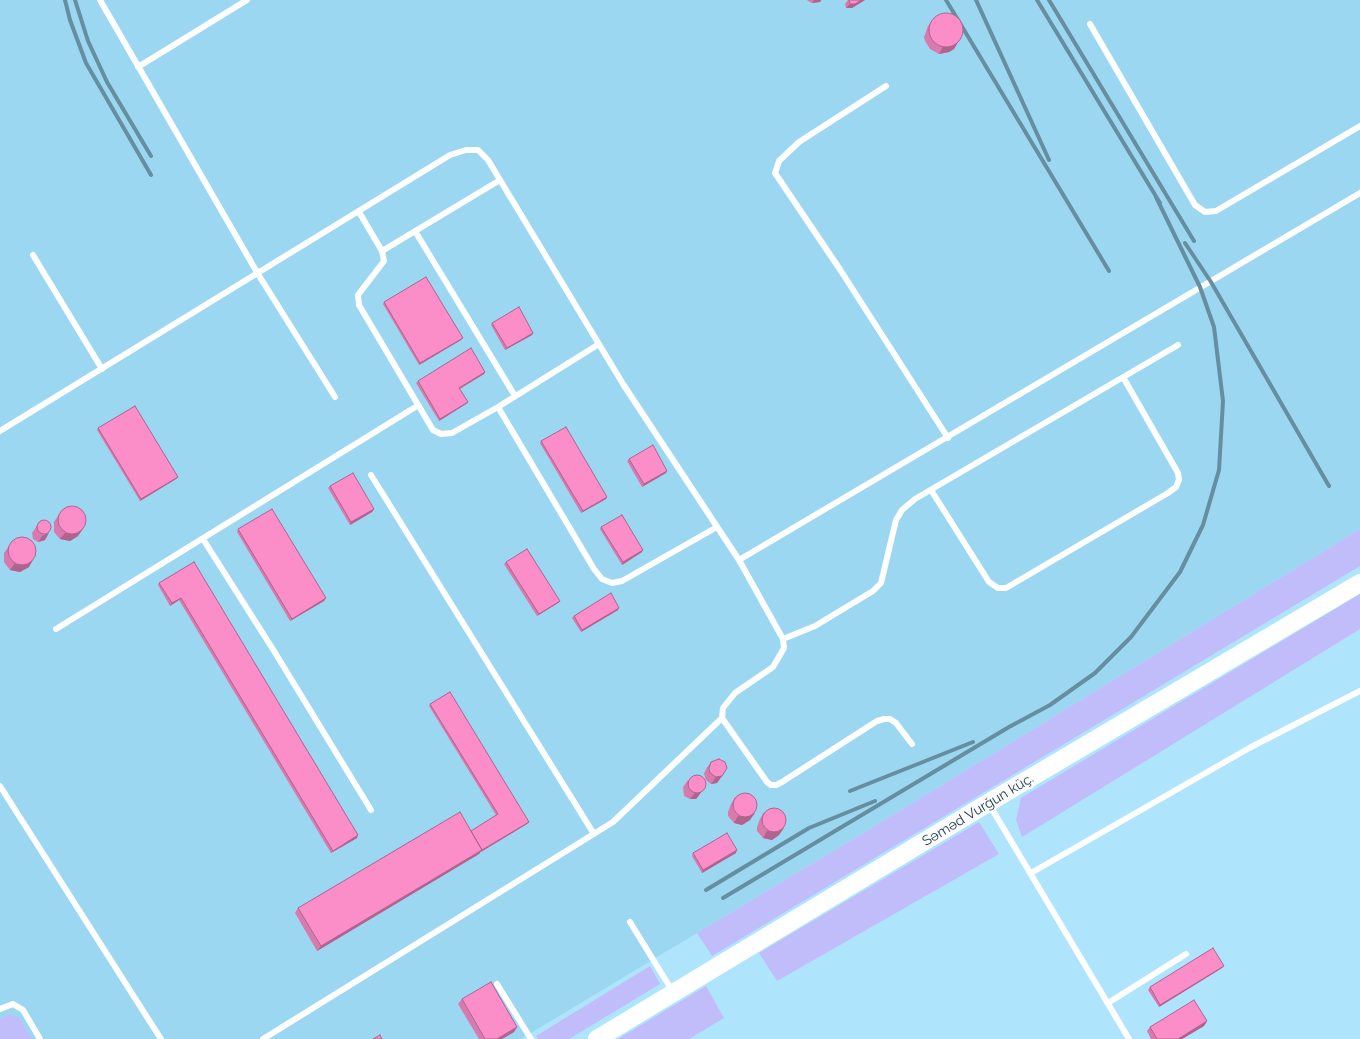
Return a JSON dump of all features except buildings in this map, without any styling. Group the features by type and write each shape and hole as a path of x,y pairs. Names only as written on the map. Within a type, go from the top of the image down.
{"main road":[{"name":"Səməd Vurğun küç.","path":"597,1039 988,803 1360,583"}],"lane":[{"path":"100,0 258,274 335,397"},
{"path":"138,67 247,0"},
{"path":"1090,24 1195,205 1205,212 1216,211 1360,126"},
{"path":"886,86 799,142 778,161 775,173 841,270 948,438"},
{"path":"0,431 450,155 466,150 478,150 488,160 623,384 739,560 783,638 784,648 773,667 735,693 723,708 722,718 614,822 263,1039"},
{"path":"382,251 500,180"},
{"path":"739,560 1360,193"},
{"path":"359,212 382,251 384,261 358,295 359,305 433,430 441,434 452,433 599,344"},
{"path":"415,231 515,396"},
{"path":"33,255 102,369"},
{"path":"783,638 815,626 873,591 881,583 896,520 902,510 915,499 1178,345"},
{"path":"931,490 989,582 998,588 1006,588 1151,503 1176,486 1179,480 1178,473 1123,378"},
{"path":"56,629 418,406"},
{"path":"498,406 602,579 612,583 622,582 717,526"},
{"path":"371,475 594,834"},
{"path":"203,538 371,810"},
{"path":"1031,873 1251,747 1360,691"},
{"path":"722,718 770,785 782,782 877,721 890,719 896,723 912,744"},
{"path":"0,786 161,1039"},
{"path":"988,803 1129,1039"},
{"path":"630,922 674,993"},
{"path":"1108,1003 1186,954"},
{"path":"497,984 531,1039"},
{"path":"0,1009 13,1004 23,1010 40,1039"}],"shaded area":[{"path":"0,0 1360,0 1360,529 898,812 521,1039 0,1039"},
{"path":"1360,529 1360,566 712,956 697,933 898,812"},
{"path":"1360,594 1360,629 1022,837 1016,820 1021,798"},
{"path":"979,822 999,854 777,981 759,953"},
{"path":"650,966 660,984 569,1039 538,1039 536,1036"},
{"path":"706,986 724,1018 689,1039 618,1039"},
{"path":"10,1014 19,1018 32,1039 0,1039 0,1019"}],"railway":[{"path":"65,0 70,20 86,63 151,175"},
{"path":"75,0 88,41 107,82 151,156"},
{"path":"946,0 1109,271"},
{"path":"976,0 1049,160"},
{"path":"1037,0 1160,203"},
{"path":"1049,0 1194,241"},
{"path":"723,898 1009,727 1050,705 1095,673 1131,637 1180,572 1203,525 1219,470 1223,401 1214,327 1200,287 1156,197"},
{"path":"1185,243 1211,282 1329,486"},
{"path":"850,791 973,742"},
{"path":"706,890 809,828 875,801"}]}
